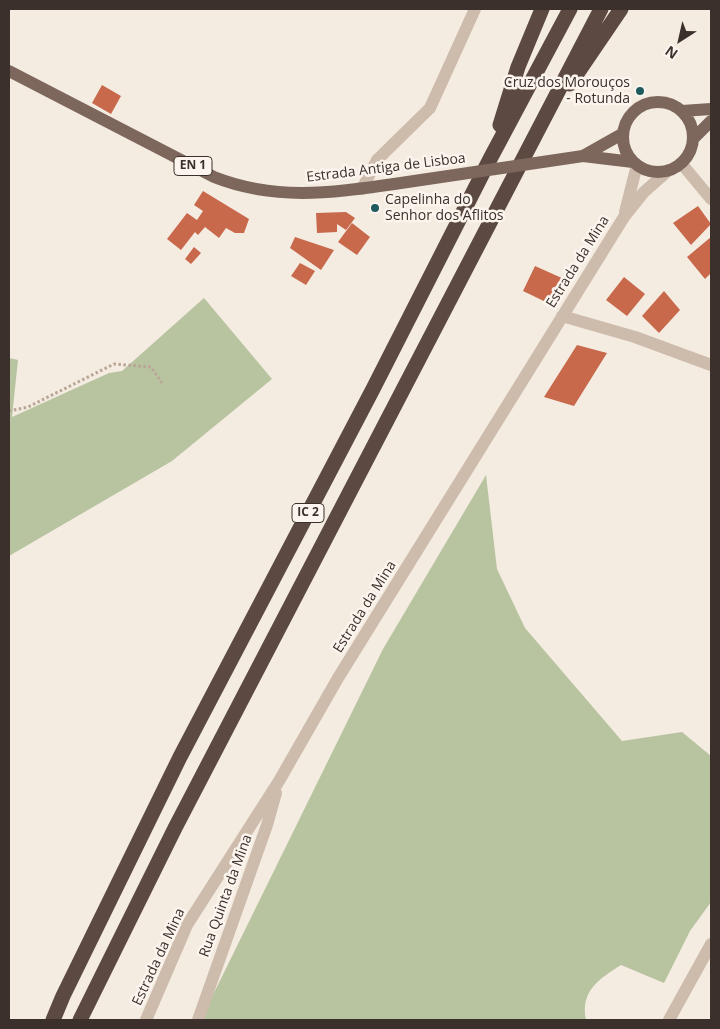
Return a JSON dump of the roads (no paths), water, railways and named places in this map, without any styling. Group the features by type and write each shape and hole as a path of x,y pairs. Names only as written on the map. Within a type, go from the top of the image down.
{"highway":[{"path":"490,159 518,67 542,9"},
{"name":"IC 2","path":"53,1020 180,757 373,389 490,159 570,9"},
{"name":"IC 2","path":"80,1020 108,960 175,828 601,9"},
{"path":"531,141 621,9"}],"main road":[{"name":"Estrada Antiga de Lisboa","path":"9,71 214,177 236,186 271,193 316,194 362,189 583,156 635,164 647,170 669,170"},
{"path":"635,164 623,144 622,134 628,118 640,106 662,101 674,105 682,111 692,129 693,139 691,148 681,163 669,170"},
{"path":"682,111 711,109"},
{"path":"693,139 711,121"},
{"name":"Estrada Antiga de Lisboa","path":"583,156 622,134"}],"street":[{"path":"362,189 377,160 430,108 475,9"},
{"path":"681,163 711,199"},
{"name":"Estrada da Mina","path":"624,216 635,164"},
{"name":"Estrada da Mina","path":"146,1020 186,925 279,781 338,678 624,216 644,192 669,170"},
{"path":"562,316 635,336 711,365"},
{"name":"Rua Quinta da Mina","path":"198,1020 267,825 279,781"},
{"path":"669,1020 711,944"}],"place":[{"name":"Cruz dos Morouços - Rotunda","path":"640,91"},
{"name":"Capelinha do Senhor dos Aflitos","path":"375,208"}]}
